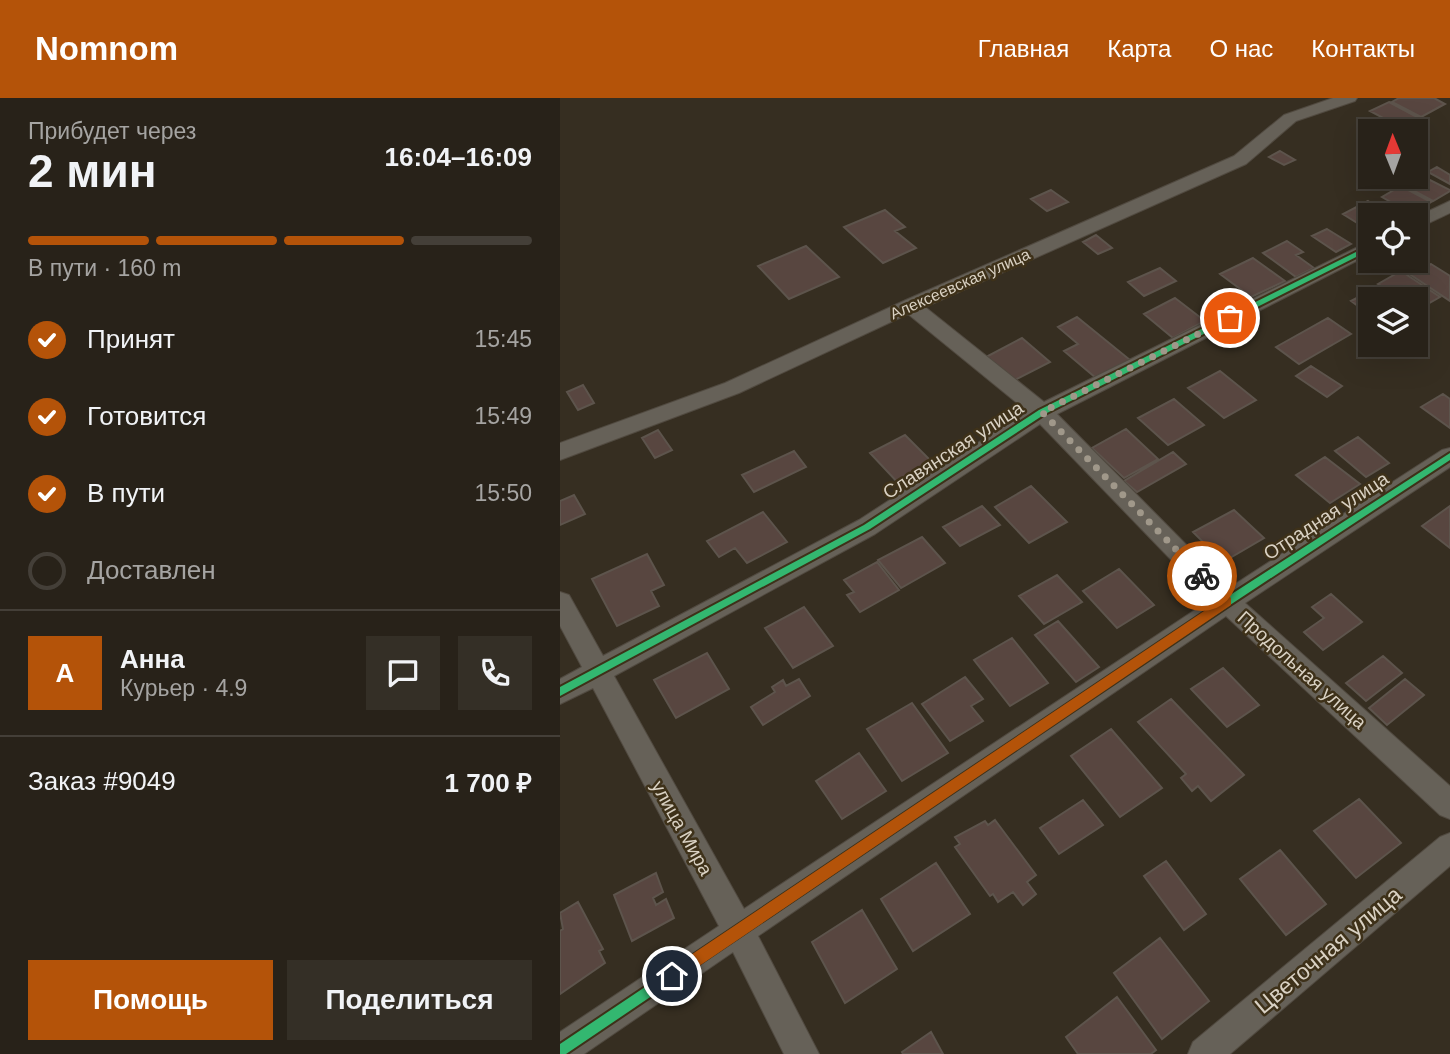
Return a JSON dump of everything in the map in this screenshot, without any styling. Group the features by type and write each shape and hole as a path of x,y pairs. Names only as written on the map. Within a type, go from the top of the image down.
{"street":[{"name":"Алексеевская улица","path":"560,452 732,388 913,304 911,306 1240,160 1290,118 1349,98"},
{"path":"1428,218 1450,206"},
{"name":"Славянская улица","path":"560,692 867,527 1042,412 1358,253"},
{"name":"Продольная улица","path":"911,306 1042,412 1227,602 1450,804"},
{"name":"Отрадная улица","path":"560,1051 1227,602 1450,456"},
{"name":"улица Мира","path":"560,602 739,931 802,1054"},
{"name":"Цветочная улица","path":"1205,1054 1450,847"}],"building":[{"path":"1399,98 1434,98 1445,104 1421,117 1392,102"},
{"path":"1389,102 1417,117 1385,119 1370,111"},
{"path":"1280,151 1295,160 1284,165 1269,157"},
{"path":"1437,167 1450,175 1450,184 1428,172"},
{"path":"1428,179 1450,190 1433,201 1410,189 1428,189"},
{"path":"1396,189 1407,189 1431,202 1393,203 1382,197"},
{"path":"1051,190 1068,202 1047,211 1031,199"},
{"path":"1358,206 1358,223 1343,214"},
{"path":"885,210 905,227 895,231 916,248 883,263 844,227"},
{"path":"1327,229 1351,244 1336,252 1312,236"},
{"path":"1096,235 1112,248 1098,254 1083,242"},
{"path":"1287,241 1303,252 1296,255 1314,268 1296,277 1263,253"},
{"path":"806,246 839,277 789,299 758,266"},
{"path":"1253,258 1285,281 1251,297 1220,274"},
{"path":"1431,264 1450,276 1450,301 1411,275 1428,273 1428,266"},
{"path":"1160,268 1176,281 1144,296 1128,282"},
{"path":"1397,273 1404,273 1425,287 1383,287 1378,284"},
{"path":"1428,289 1440,297 1428,304"},
{"path":"1358,297 1358,306 1351,301"},
{"path":"1175,298 1205,321 1173,338 1144,314"},
{"path":"1077,317 1130,360 1096,378 1064,351 1078,344 1058,327"},
{"path":"1328,318 1351,334 1299,364 1276,347"},
{"path":"1022,338 1050,362 1013,381 986,357"},
{"path":"1311,366 1342,386 1327,397 1296,376"},
{"path":"1220,371 1256,400 1224,418 1188,388"},
{"path":"583,385 594,403 578,410 567,392"},
{"path":"1443,394 1450,399 1450,428 1421,407"},
{"path":"1174,399 1204,425 1168,445 1138,418"},
{"path":"1126,429 1158,459 1124,478 1092,448"},
{"path":"658,430 672,450 655,458 642,438"},
{"path":"905,435 935,465 900,485 870,453"},
{"path":"1358,437 1389,463 1366,477 1335,451"},
{"path":"794,451 806,467 754,492 742,475"},
{"path":"1173,452 1186,464 1137,492 1124,481"},
{"path":"1325,457 1360,484 1330,503 1296,475"},
{"path":"1031,486 1067,522 1029,543 995,507"},
{"path":"574,495 585,514 560,525 560,501"},
{"path":"982,506 1000,525 960,546 943,527"},
{"path":"1450,506 1450,548 1422,526"},
{"path":"1234,510 1264,538 1223,562 1193,532"},
{"path":"763,512 787,542 747,563 735,548 719,557 707,541"},
{"path":"922,537 945,563 901,588 878,560"},
{"path":"647,554 664,585 651,591 659,606 617,626 592,579"},
{"path":"877,562 899,590 860,612 847,595 854,592 844,580"},
{"path":"1119,569 1154,605 1117,628 1083,591"},
{"path":"1057,575 1082,602 1044,624 1019,596"},
{"path":"1331,594 1362,622 1323,650 1304,632 1324,618 1312,607"},
{"path":"804,607 833,646 793,668 765,628"},
{"path":"1058,621 1099,667 1076,682 1035,635"},
{"path":"1012,638 1048,683 1010,706 974,660"},
{"path":"707,653 729,689 676,718 654,680"},
{"path":"1383,656 1402,673 1366,701 1346,683"},
{"path":"1223,668 1259,705 1227,727 1191,689"},
{"path":"965,677 983,699 971,706 983,721 950,741 922,704"},
{"path":"799,679 810,696 763,725 751,707 775,692 772,687 783,680 786,686"},
{"path":"1405,679 1424,695 1387,725 1369,708"},
{"path":"1171,699 1244,775 1211,801 1198,786 1192,791 1181,778 1186,774 1138,722"},
{"path":"912,703 948,753 902,781 867,729"},
{"path":"1111,729 1162,788 1120,817 1071,756"},
{"path":"859,753 886,791 842,819 816,781"},
{"path":"1359,799 1401,843 1356,878 1314,831"},
{"path":"1083,800 1103,825 1059,854 1040,828"},
{"path":"995,820 1036,875 1027,882 1036,894 1023,905 1013,892 998,902 993,894 990,896 955,847 960,844 955,837 985,821 988,825"},
{"path":"1280,850 1326,904 1286,935 1240,879"},
{"path":"1166,861 1206,914 1184,930 1144,876"},
{"path":"936,863 970,914 913,951 881,899"},
{"path":"656,873 663,892 653,898 656,905 666,899 674,918 632,941 614,895"},
{"path":"578,902 603,949 599,951 605,963 560,994 560,931 563,929 560,913"},
{"path":"862,910 897,969 845,1003 812,942"},
{"path":"1160,938 1209,1001 1162,1039 1114,973"},
{"path":"1117,997 1156,1050 1151,1054 1078,1054 1066,1037"},
{"path":"931,1032 943,1054 903,1054 902,1052"}],"cycle path":[{"path":"560,692 867,527 1042,412 1358,253"},
{"path":"560,1051 1227,602 1450,456"}],"way so far":[{"path":"1202,576 1042,412 1230,318"}],"route":[{"path":"672,976 1227,602 1202,576"}]}
